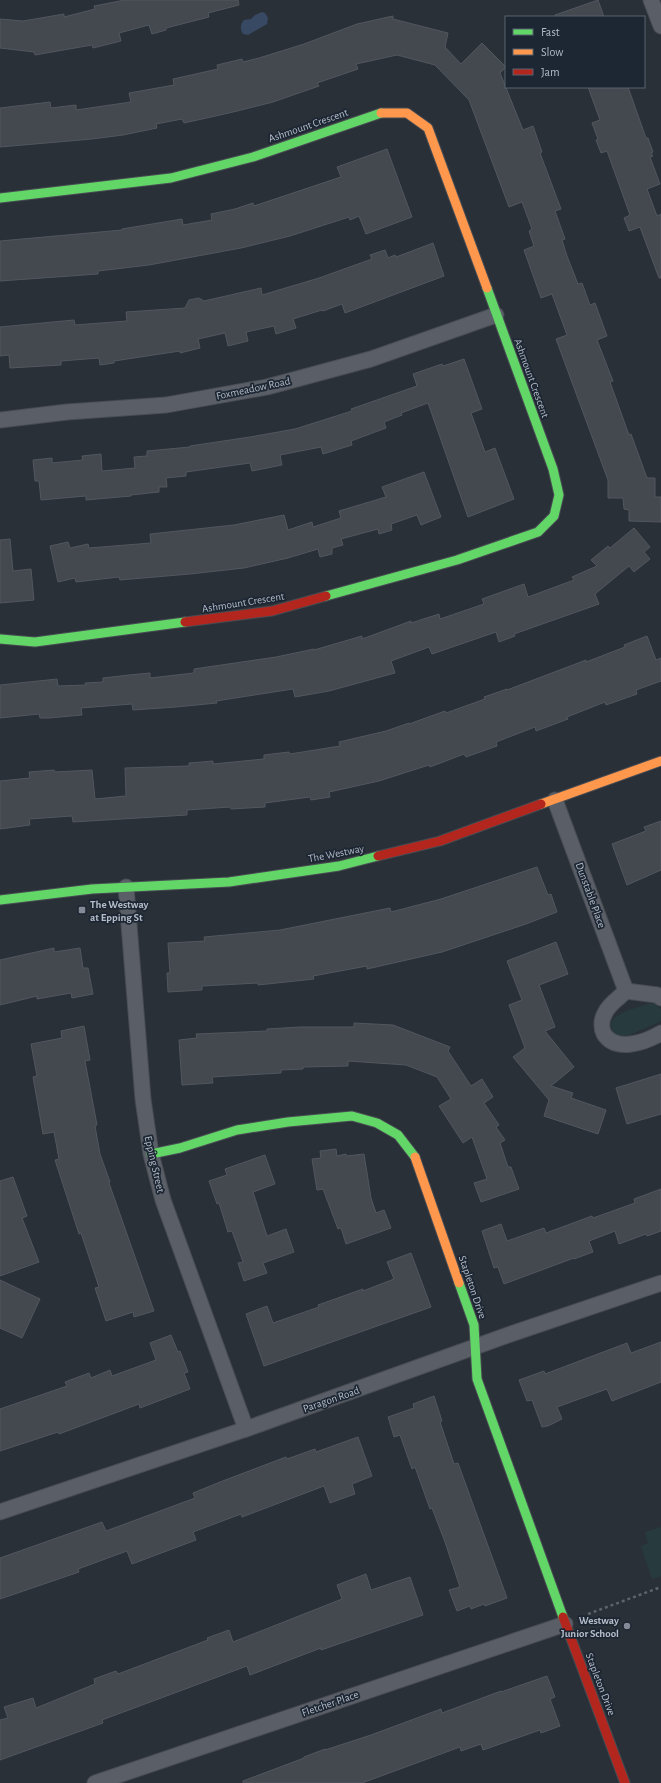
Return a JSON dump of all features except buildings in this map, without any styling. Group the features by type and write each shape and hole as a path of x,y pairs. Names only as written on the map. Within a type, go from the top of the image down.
{"street":[{"path":"651,0 661,26"},
{"name":"Ashmount Crescent","path":"0,198 171,178 252,157 382,112 407,112 428,128 553,469 559,495 554,516 538,532 457,560 272,611 35,642 0,639"},
{"name":"Foxmeadow Road","path":"0,420 66,412 166,405 267,387 371,359 468,323 496,315"},
{"name":"The Westway","path":"0,900 65,891 229,882 339,866 440,841 661,761"},
{"name":"Dunstable Place","path":"555,800 626,991"},
{"name":"Epping Street","path":"126,887 143,1099 152,1154 163,1200 246,1429"},
{"path":"661,998 657,995 626,991 613,1002 605,1012 602,1021 602,1030 607,1038 621,1044 631,1044 643,1041 661,1033"},
{"name":"Stapleton Drive","path":"152,1154 180,1148 236,1130 288,1122 352,1116 377,1123 398,1135 414,1155 474,1325 477,1379 565,1624 625,1783"},
{"name":"Paragon Road","path":"0,1512 246,1429 661,1284"},
{"name":"Fletcher Place","path":"95,1783 565,1624"}],"path":[{"path":"588,1614 661,1587"}],"green space":[{"path":"654,1003 661,1009 661,1021 625,1037 614,1034 611,1024 615,1018 631,1009"},
{"path":"661,1527 661,1576 652,1579 641,1546 648,1543 645,1532"}],"water":[{"path":"262,12 265,13 268,18 267,24 248,35 243,34 241,27 244,20 251,19 255,15"}],"traffic: fast":[{"path":"0,198 171,178 253,157 381,113"},
{"path":"326,596 457,560 538,532 554,516 559,495 553,469 487,288"},
{"path":"0,639 35,642 185,622"},
{"path":"0,900 92,889 229,882 339,866 378,856"},
{"path":"151,1154 180,1148 237,1130 288,1122 352,1116 377,1123 398,1135 415,1157"},
{"path":"459,1283 474,1325 477,1379 563,1617"}],"traffic: slow":[{"path":"381,113 407,113 428,128 487,288"},
{"path":"541,804 661,761"},
{"path":"415,1157 459,1283"}],"traffic: jam":[{"path":"185,622 272,611 326,596"},
{"path":"378,856 440,841 541,804"},
{"path":"563,1617 625,1783"}],"place":[{"name":"The Westway at Epping St","path":"82,910"},
{"name":"Westway Junior School","path":"627,1626"}]}
